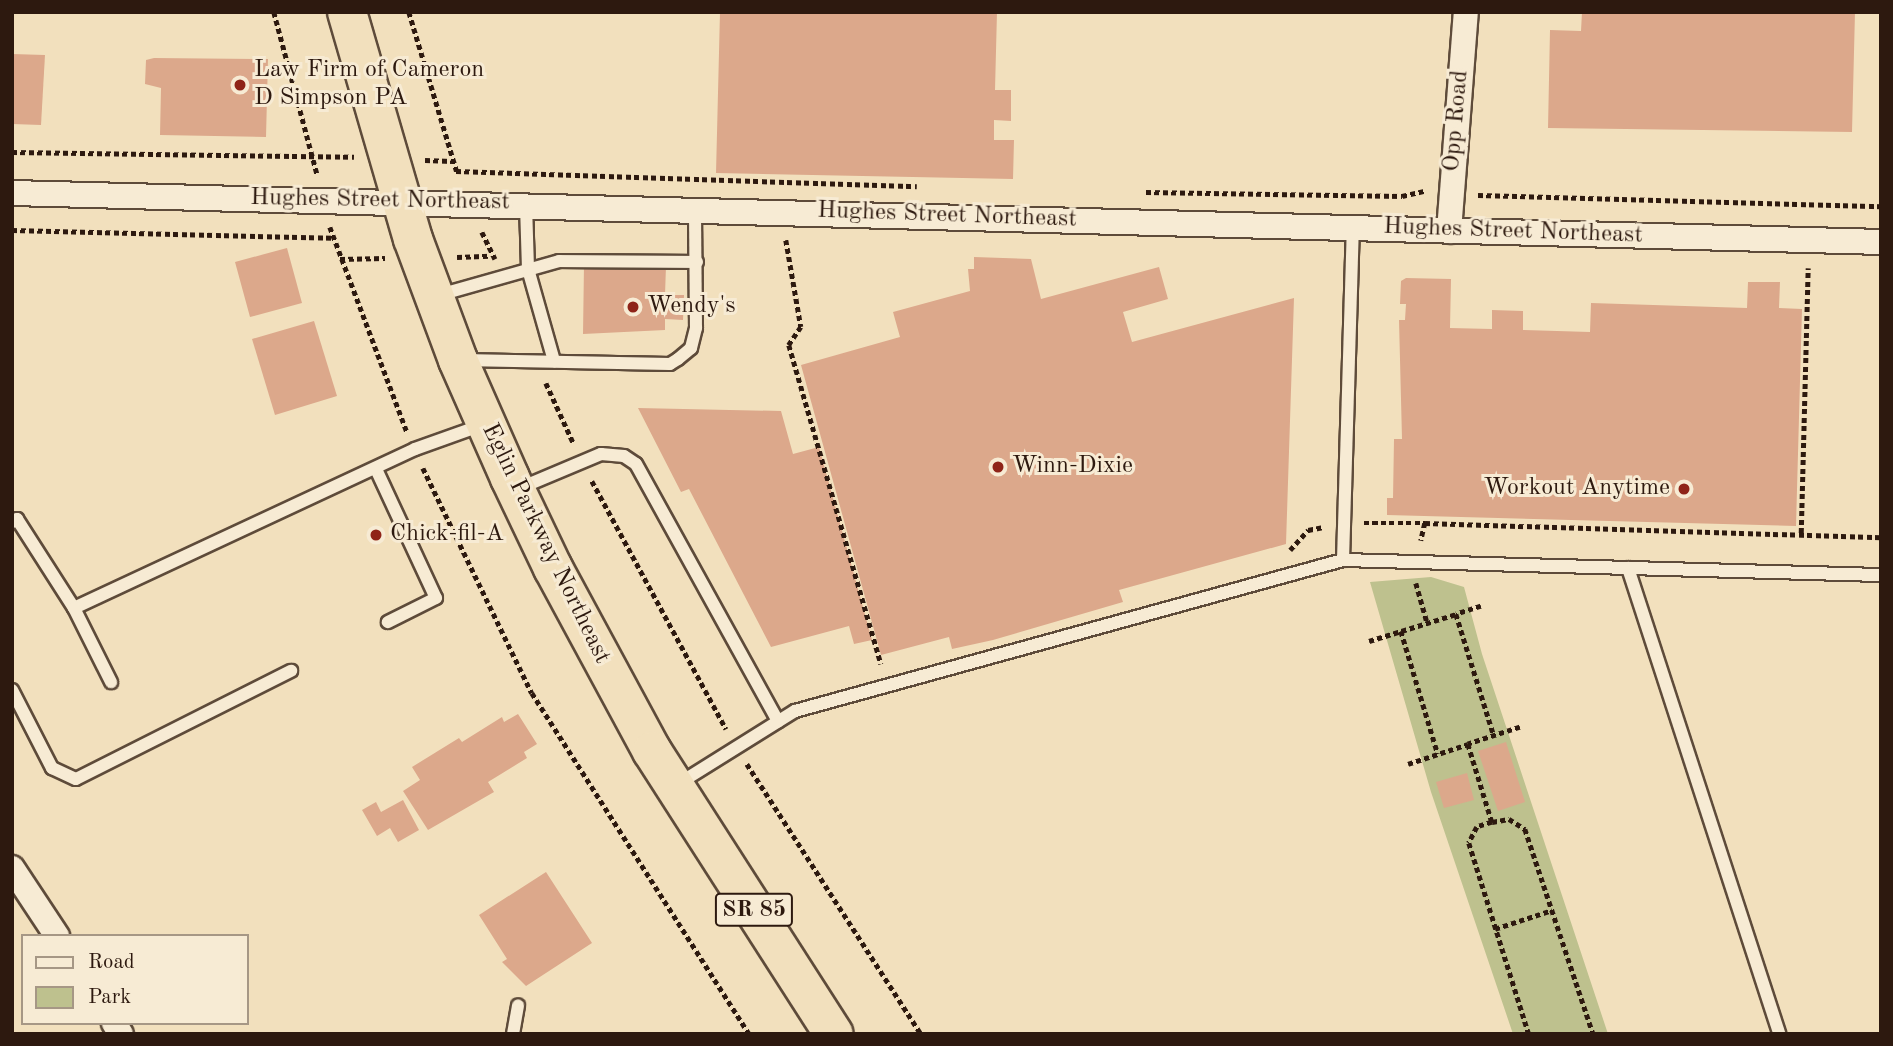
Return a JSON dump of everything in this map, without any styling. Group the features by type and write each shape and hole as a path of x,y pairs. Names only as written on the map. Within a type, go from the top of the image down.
{"highway":[{"name":"Eglin Parkway Northeast","path":"347,12 401,202 458,360 516,490 607,670 675,786 834,1034"}],"street":[{"name":"Opp Road","path":"1449,231 1466,12"},
{"name":"Hughes Street Northeast","path":"12,193 780,211 1881,242"},
{"path":"12,868 56,934"}],"lane":[{"path":"526,205 528,269 554,361"},
{"path":"458,360 670,364 678,359 691,348 696,328 695,209"},
{"path":"1343,561 1353,228"},
{"path":"435,297 559,261 697,262"},
{"path":"74,608 415,449 486,423"},
{"path":"516,490 601,454 624,456 636,464 778,722"},
{"path":"376,469 436,598 388,622"},
{"path":"12,522 18,519 74,608 111,682"},
{"path":"675,786 795,710 1343,561 1881,575"},
{"path":"1628,568 1779,1034"},
{"path":"12,690 52,768 76,779 291,671"},
{"path":"513,1034 518,1005"}],"path":[{"path":"274,12 333,238 415,449 532,693 749,1034"},
{"path":"409,12 456,171 503,277"},
{"path":"12,152 295,159 312,155 388,158"},
{"path":"456,171 927,186"},
{"path":"775,181 801,327 789,345 887,685"},
{"path":"1133,191 1402,196 1414,190 1452,191 1493,198 1881,206"},
{"path":"1801,533 1810,204"},
{"path":"12,230 333,238"},
{"path":"537,361 582,462 736,748 920,1034"},
{"path":"1425,523 1881,537"},
{"path":"1369,641 1481,606"},
{"path":"1456,614 1494,736"},
{"path":"1401,631 1438,754"},
{"path":"1408,764 1520,727"},
{"path":"1468,744 1492,821"},
{"path":"1529,1034 1469,843 1477,827 1492,821 1509,819 1525,829 1593,1034"},
{"path":"1495,929 1552,910"}],"green space":[{"path":"1431,577 1464,587 1482,654 1608,1034 1513,1034 1431,792 1370,582"}],"building":[{"path":"720,12 997,12 995,90 1011,90 1011,121 994,120 994,140 1014,140 1013,179 716,173"},
{"path":"1582,12 1855,12 1852,132 1548,128 1550,30 1581,31"},
{"path":"12,54 45,55 41,125 12,124"},
{"path":"268,59 266,137 160,135 161,88 145,84 146,60"},
{"path":"287,248 302,303 250,317 235,262"},
{"name":"Winn-Dixie","path":"974,257 1031,259 1041,299 1159,267 1168,299 1123,312 1132,342 1294,298 1286,544 1119,590 1123,602 993,640 952,649 949,637 881,655 801,365 900,337 893,312 970,291 968,269 974,269"},
{"name":"Wendy's","path":"584,264 666,266 665,295 684,295 683,320 665,319 665,330 583,334"},
{"path":"1406,278 1451,279 1450,328 1492,329 1492,310 1523,311 1523,330 1590,332 1591,303 1747,308 1748,282 1780,282 1779,308 1802,309 1796,526 1387,515 1387,498 1393,498 1394,439 1402,439 1399,320 1405,320 1406,304 1400,304 1401,281"},
{"path":"314,321 337,396 275,415 252,339"},
{"path":"638,408 781,411 793,454 819,447 872,640 854,644 849,626 771,647 689,489 681,492"},
{"path":"518,714 537,744 524,752 527,758 488,782 494,792 428,830 403,791 420,780 412,767 459,738 462,742 502,717 504,722"},
{"path":"1506,742 1525,802 1498,811 1478,751"},
{"path":"1467,773 1474,800 1444,808 1436,782"},
{"path":"403,800 419,830 398,842 390,828 377,836 362,810 376,802 381,812"},
{"path":"546,872 592,943 526,986 502,962 507,959 479,915"}],"place":[{"name":"Law Firm of Cameron D Simpson PA","path":"240,85"},
{"name":"Wendy's","path":"633,307"},
{"name":"Winn-Dixie","path":"998,467"},
{"name":"Workout Anytime","path":"1684,489"},
{"name":"Chick-fil-A","path":"376,535"}]}
